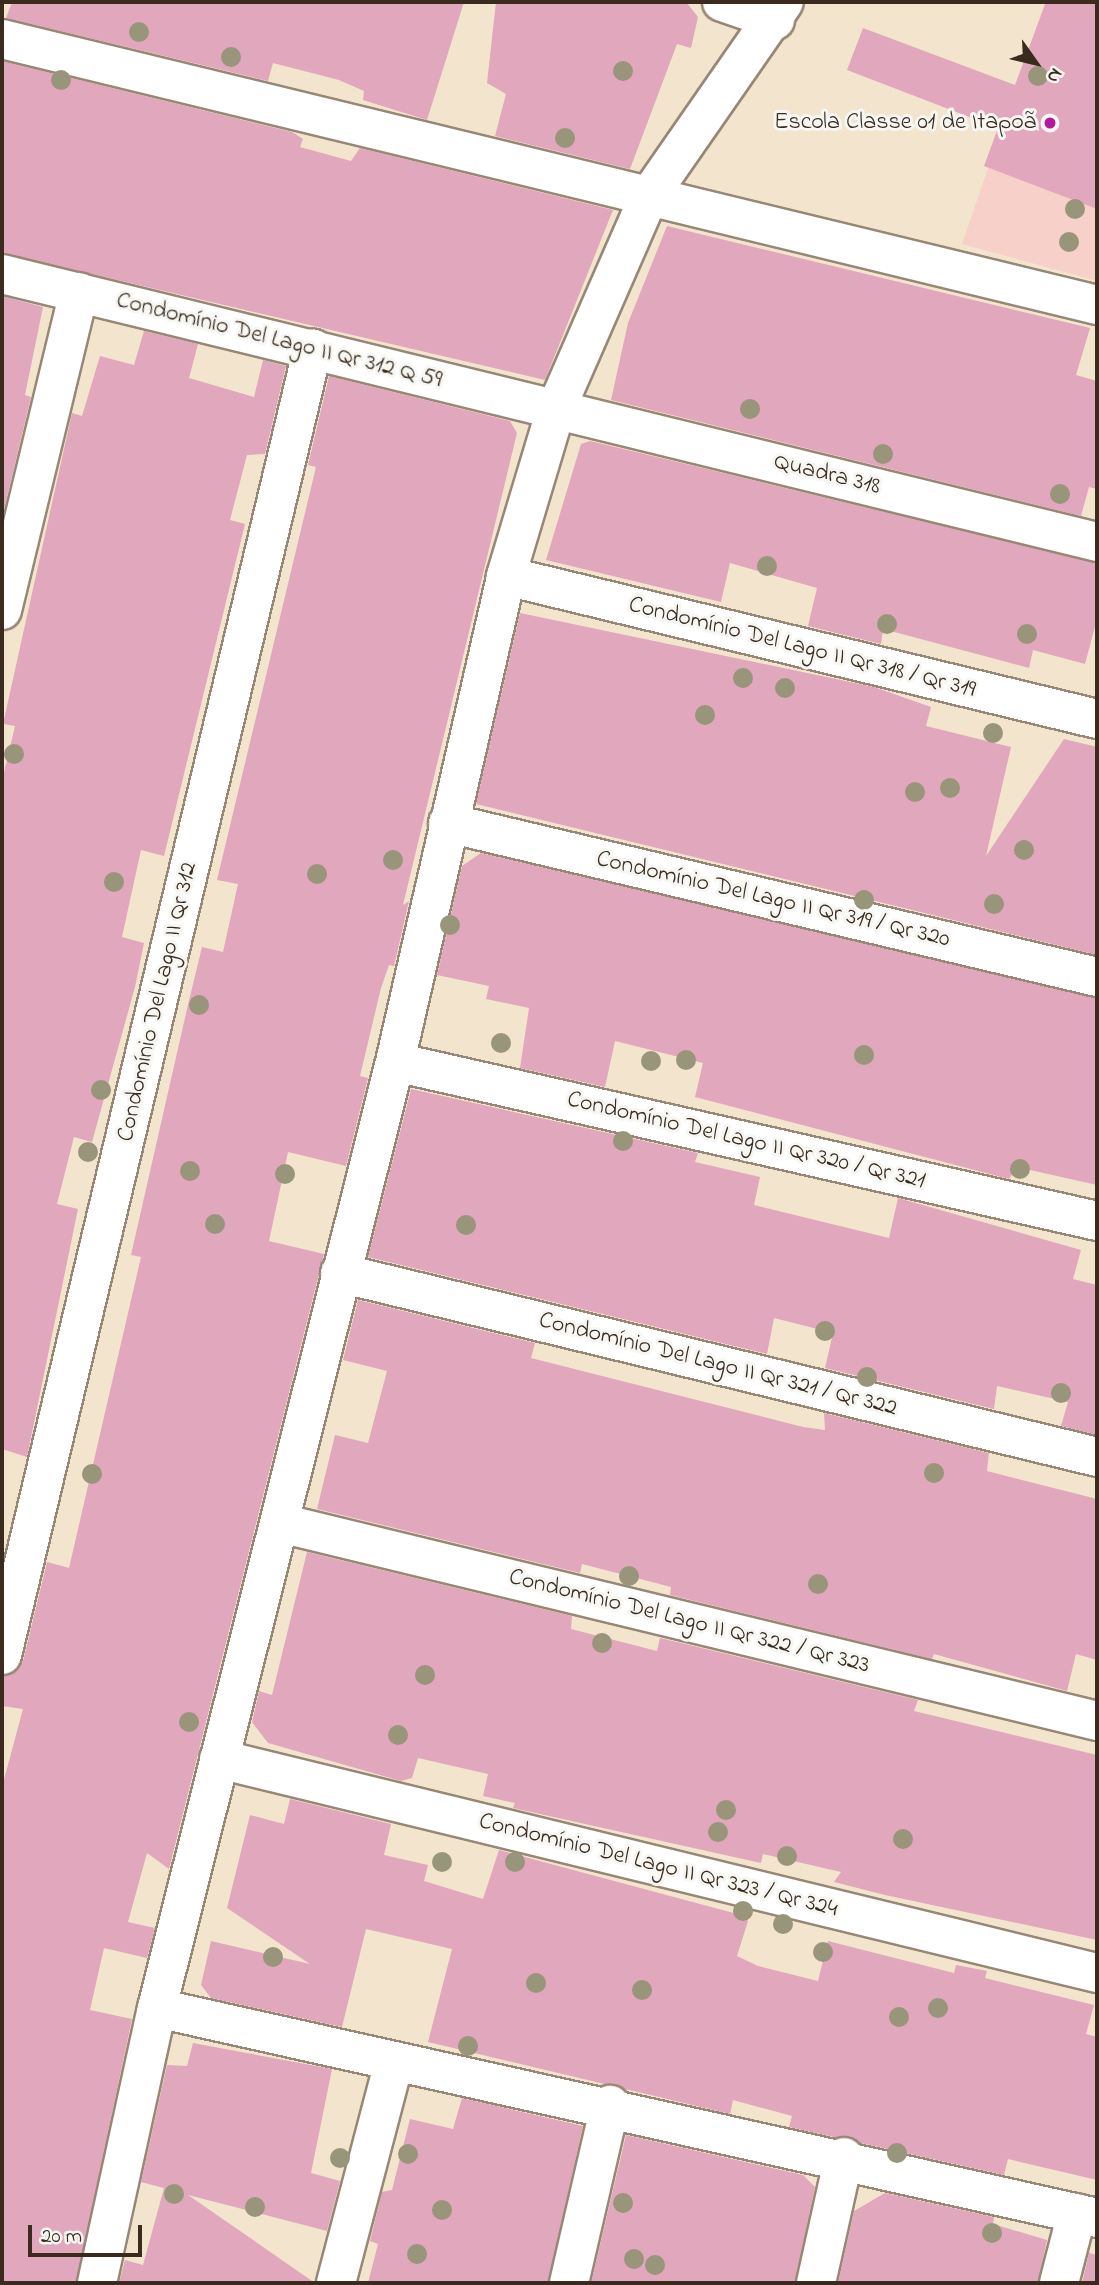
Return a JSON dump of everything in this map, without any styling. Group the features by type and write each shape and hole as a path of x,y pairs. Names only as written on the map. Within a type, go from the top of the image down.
{"street":[{"path":"97,2283 157,2008 394,1062 506,576 556,409 649,196 780,11 722,2"},
{"path":"2,39 1097,305"},
{"name":"Condomínio Del Lago II Qr 312 Q 59","path":"2,274 556,409"},
{"path":"2,610 79,292"},
{"name":"Condomínio Del Lago II Qr 312","path":"2,1656 313,348"},
{"name":"Quadra 318","path":"556,409 1097,542"},
{"name":"Condomínio Del Lago II Qr 318 / Qr 319","path":"506,576 1097,719"},
{"name":"Condomínio Del Lago II Qr 319 / Qr 320","path":"448,823 1097,977"},
{"name":"Condomínio Del Lago II Qr 320 / Qr 321","path":"394,1062 1097,1221"},
{"name":"Condomínio Del Lago II Qr 321 / Qr 322","path":"340,1273 1097,1457"},
{"name":"Condomínio Del Lago II Qr 322 / Qr 323","path":"280,1523 1097,1721"},
{"name":"Condomínio Del Lago II Qr 323 / Qr 324","path":"219,1759 1097,1973"},
{"path":"157,2008 394,2062 610,2105 844,2157 1087,2215 1059,2283"},
{"path":"336,2283 394,2062"},
{"path":"569,2283 610,2105"},
{"path":"816,2283 844,2157"}],"shaded area":[{"name":"Escola Classe 01 de Itapoã","path":"1045,2 1097,2 1097,281 962,244"}],"building":[{"path":"12,2 464,2 427,120 363,100 364,91 339,80 273,63 268,81 6,18"},
{"path":"496,2 686,2 698,17 691,48 677,44 630,169 495,136 506,94 487,83"},
{"name":"Escola Classe 01 de Itapoã","path":"1046,2 1097,2 1097,209 984,166 998,128 847,70 863,28 1015,85"},
{"path":"2,61 292,132 303,139 300,147 351,161 360,148 613,210 545,380 2,253"},
{"path":"667,226 1090,328 1076,375 1097,381 1097,489 1089,487 1081,516 611,400 628,323"},
{"path":"2,296 43,307 25,395 31,397 2,518"},
{"path":"144,331 198,344 189,378 254,397 263,360 286,366 265,454 247,455 230,520 245,524 164,856 141,850 122,937 144,943 135,987 92,1142 74,1137 57,1204 78,1209 27,1457 2,1449 2,781 15,726 3,724 72,413 82,416 100,356 134,365"},
{"path":"329,376 510,421 517,433 403,905 409,901 394,966 389,965 381,988 360,1076 368,1078 346,1166 288,1152 269,1241 324,1254 169,1869 147,1853 128,1922 155,1928 147,1958 104,1948 90,2010 132,2019 76,2283 2,2283 2,1787 23,1709 2,1706 2,1676 23,1661 47,1562 69,1568 141,1257 131,1255 202,947 223,952 238,884 217,880 316,467 308,465"},
{"path":"590,441 1097,563 1097,619 1085,664 1033,650 1029,668 883,629 881,644 808,626 817,588 730,563 721,602 546,560 581,444"},
{"path":"520,613 874,687 931,707 926,726 1011,747 986,856 1064,739 1097,747 1097,955 476,804"},
{"path":"481,853 1097,998 1097,1185 1017,1167 1009,1179 695,1097 703,1063 615,1041 605,1087 520,1068 529,1008 486,999 489,986 437,975 462,866"},
{"path":"411,1089 698,1153 695,1162 760,1177 754,1205 889,1238 898,1198 1081,1250 1073,1279 1097,1285 1097,1435 1061,1426 1068,1402 997,1386 994,1409 825,1368 833,1333 774,1318 767,1354 368,1257"},
{"path":"358,1300 535,1343 531,1358 803,1427 825,1430 824,1413 989,1453 987,1471 1097,1499 1097,1660 1076,1654 1067,1691 934,1654 932,1659 670,1595 671,1587 582,1564 580,1573 317,1509 335,1435 368,1443 387,1371 343,1360"},
{"path":"307,1552 572,1616 571,1629 657,1651 660,1638 918,1700 914,1711 1097,1755 1097,1940 834,1882 841,1872 763,1854 761,1863 513,1808 515,1803 483,1796 488,1774 418,1758 412,1778 401,1781 268,1743 252,1722 259,1691 272,1695"},
{"path":"290,1799 391,1824 384,1855 428,1865 424,1881 483,1899 499,1850 741,1915 748,1921 737,1956 758,1966 818,1981 828,1941 954,1973 956,1965 987,1971 985,1978 1094,2005 1086,2034 1097,2037 1097,2180 1008,2159 1004,2175 789,2127 792,2116 733,2100 730,2114 428,2042 452,1949 366,1929 342,2027 211,1998 201,1985 211,1941 310,1964 227,1908 250,1815 284,1824"},
{"path":"193,2043 332,2069 311,2173 340,2181 327,2231 188,2195 315,2283 119,2283 125,2260 143,2265 164,2188 141,2182 167,2065 187,2066"},
{"path":"462,2098 583,2126 548,2283 368,2283 378,2244 370,2241 382,2192 392,2190 410,2119 453,2129"},
{"path":"626,2135 803,2175 815,2187 795,2283 591,2283"},
{"path":"885,2193 994,2217 993,2224 1047,2240 1038,2283 838,2283 854,2211"},
{"path":"1089,2253 1097,2255 1097,2283 1082,2283"}],"place":[{"name":"Escola Classe 01 de Itapoã","path":"1050,123"}]}
